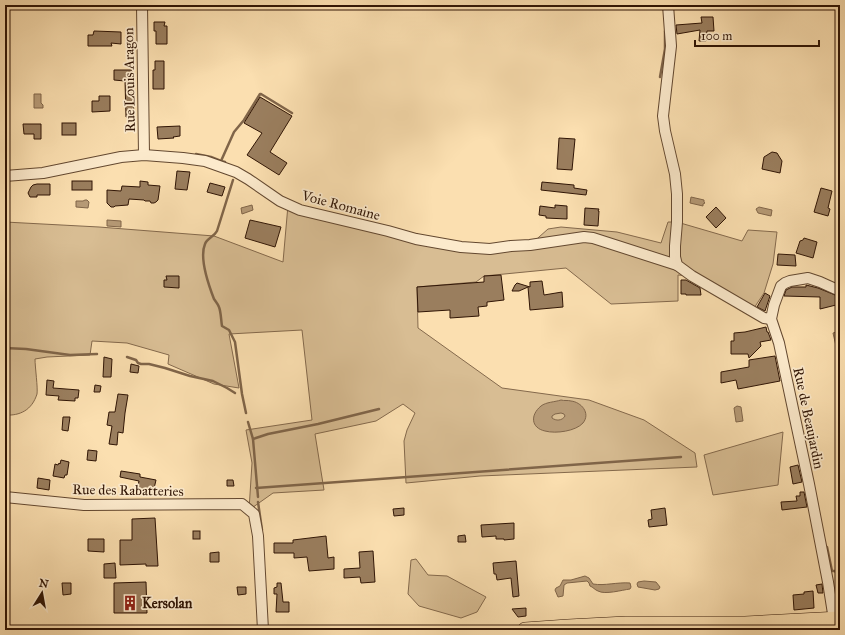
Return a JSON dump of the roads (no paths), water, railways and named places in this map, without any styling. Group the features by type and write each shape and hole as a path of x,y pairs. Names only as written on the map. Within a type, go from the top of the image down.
{"main road":[{"path":"525,630 626,624 745,624 837,619"}],"street":[{"name":"Rue Louis Aragon","path":"142,5 144,155"},
{"path":"668,5 671,46 663,116 678,194 675,246 677,265"},
{"name":"Voie Romaine","path":"5,176 43,173 115,158 144,155 204,161 236,172 280,201 300,210 416,240 460,247 490,249 584,237 593,238 677,265 692,276 764,318 771,319"},
{"path":"771,319 781,286 785,283 808,278 840,291"},
{"name":"Rue de Beaujardin","path":"771,319 779,343 806,470 833,611 837,619"},
{"name":"Rue des Rabatteries","path":"5,497 84,505 242,504 254,514 258,536 263,630"}],"waterway":[{"path":"660,77 665,49 665,31"},
{"path":"225,162 221,161 234,132 244,120 260,94 292,113"},
{"path":"196,154 221,161"},
{"path":"233,180 217,231 206,242 203,250 203,257 205,272 214,299 220,309 222,326 229,330 235,342 246,413"},
{"path":"5,348 26,349 70,355 97,354"},
{"path":"127,357 136,360 141,364 149,364 213,381 235,393"},
{"path":"248,422 253,439 268,434 318,424 379,409"},
{"path":"253,439 258,497"},
{"path":"256,488 681,457"},
{"path":"258,502 262,530"},
{"path":"825,546 827,547 832,571 835,571 840,578"}],"place":[{"name":"Kersolan","path":"130,603"}]}
